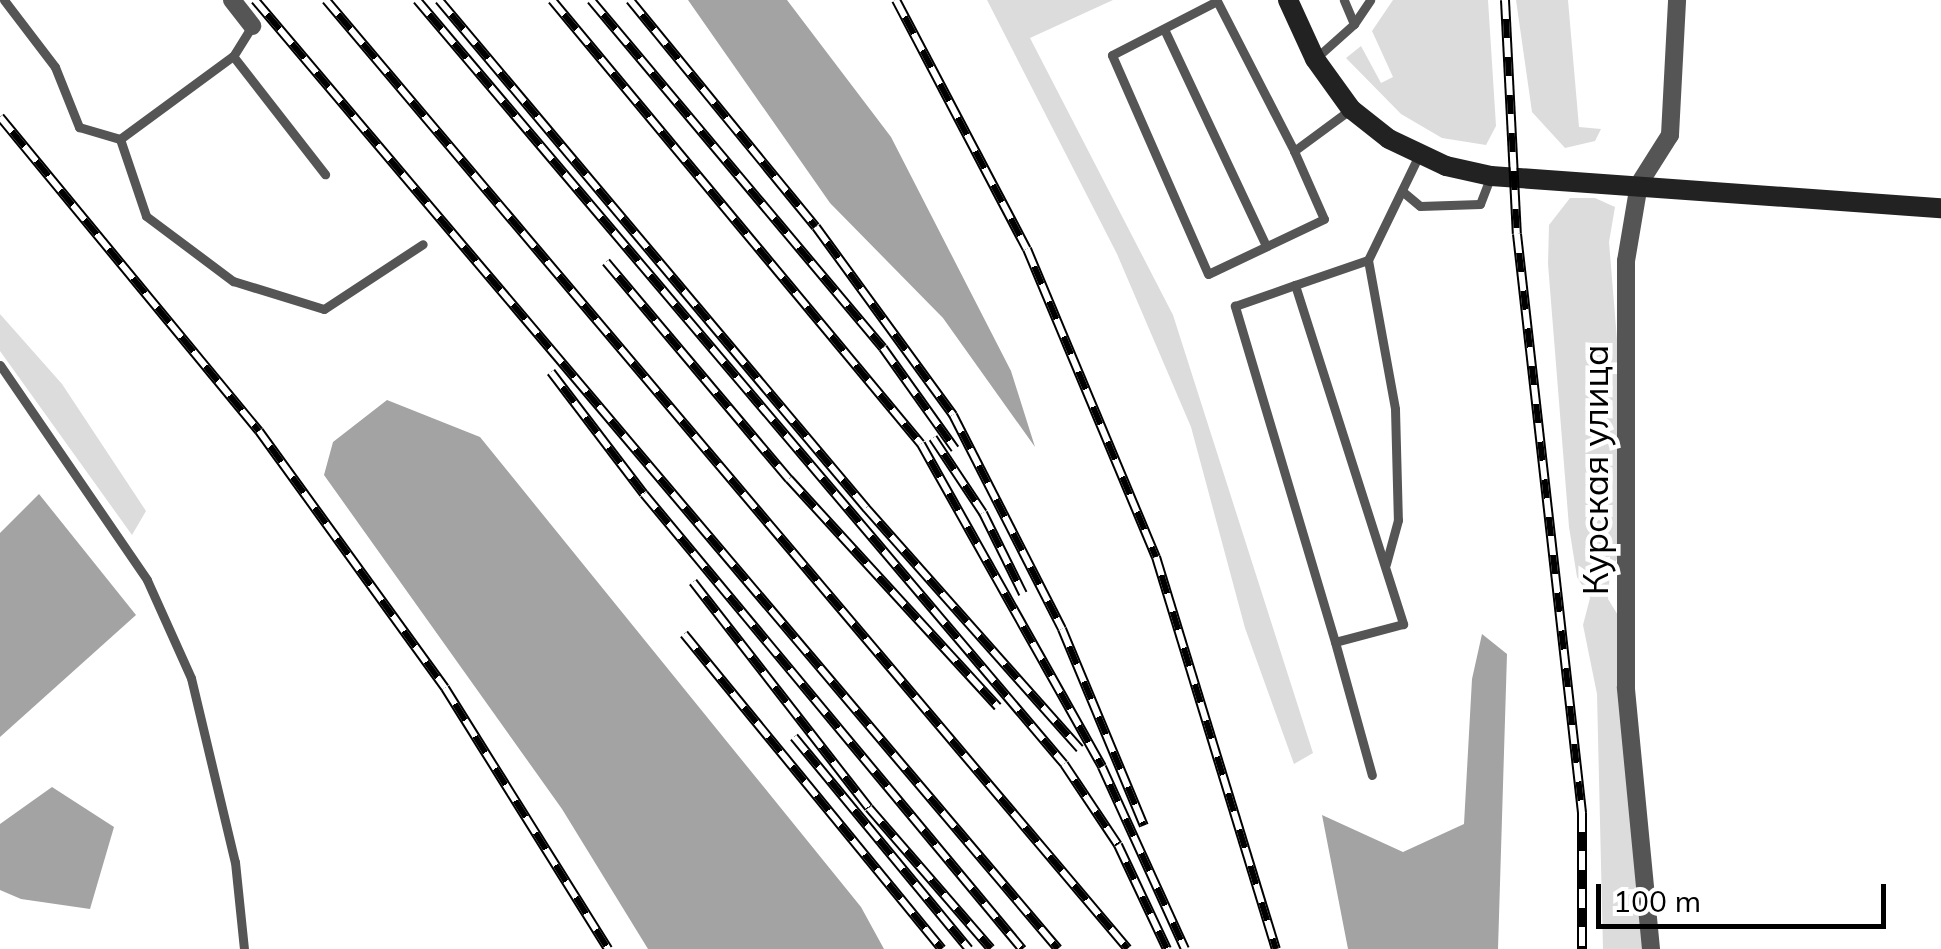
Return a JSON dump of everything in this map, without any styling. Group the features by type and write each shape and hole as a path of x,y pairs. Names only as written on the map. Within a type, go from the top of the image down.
{"main road":[{"path":"1288,0 1315,59 1352,110 1418,155 1491,176 1941,208"}],"street":[{"path":"232,0 252,26"},
{"name":"Курская улица","path":"1651,949 1626,687 1626,261 1640,184 1670,134 1677,0"}],"lane":[{"path":"4,0 54,67 79,127 120,139"},
{"path":"1218,0 1294,151 1324,219 1208,274 1112,55 1218,0"},
{"path":"1344,0 1354,24"},
{"path":"1315,59 1354,24 1370,0"},
{"path":"120,139 233,56 252,26"},
{"path":"1164,29 1266,246"},
{"path":"233,56 325,174"},
{"path":"1294,151 1352,110"},
{"path":"120,139 146,216 232,281 324,310 423,244"},
{"path":"1385,567 1398,520 1395,409 1368,260 1418,155"},
{"path":"1402,191 1420,206 1480,204 1491,176"},
{"path":"1368,260 1235,306 1372,775"},
{"path":"1295,286 1404,624 1336,642"},
{"path":"0,364 148,580 191,678 236,862 244,949"}],"shaded area":[{"path":"688,0 787,0 891,137 1011,371 1035,447 943,318 830,203"},
{"path":"987,0 1113,0 1030,38 1173,315 1313,753 1294,764 1245,628 1191,427 1117,254"},
{"path":"1393,0 1488,0 1496,126 1486,145 1442,138 1401,114 1346,58 1361,46 1381,83 1393,77 1372,31"},
{"path":"1516,0 1568,0 1579,127 1601,129 1595,141 1565,148 1532,112"},
{"path":"1570,198 1595,198 1615,207 1609,242 1619,364 1618,557 1610,571 1608,599 1621,620 1617,683 1645,898 1644,949 1603,949 1597,694 1583,625 1590,598 1577,577 1569,527 1548,264 1549,225"},
{"path":"0,314 62,384 146,511 132,535 0,351"},
{"path":"387,400 480,437 861,907 884,949 648,949 562,809 324,475 333,442"},
{"path":"39,494 136,615 0,737 0,533"},
{"path":"1482,634 1507,654 1498,949 1348,949 1322,815 1403,852 1464,824 1472,679"},
{"path":"52,787 114,827 90,909 21,899 0,890 0,824"}],"railway":[{"path":"255,0 1058,949"},
{"path":"326,0 1128,949"},
{"path":"417,0 1064,764 1118,845 1167,949"},
{"path":"439,0 866,508 1080,749"},
{"path":"552,0 921,444 1102,767 1185,949"},
{"path":"591,0 883,348 955,449"},
{"path":"630,0 816,227 953,415 1062,629 1144,826"},
{"path":"896,0 1027,249 1156,557 1276,949"},
{"path":"1505,0 1517,234 1582,813 1582,949"},
{"path":"0,117 259,431 445,688 608,949"},
{"path":"606,262 789,479 998,707"},
{"path":"551,372 644,494 1022,949"},
{"path":"933,438 983,513 1023,594"},
{"path":"693,582 869,808 991,949"},
{"path":"684,634 942,949"},
{"path":"794,737 969,949"}]}
